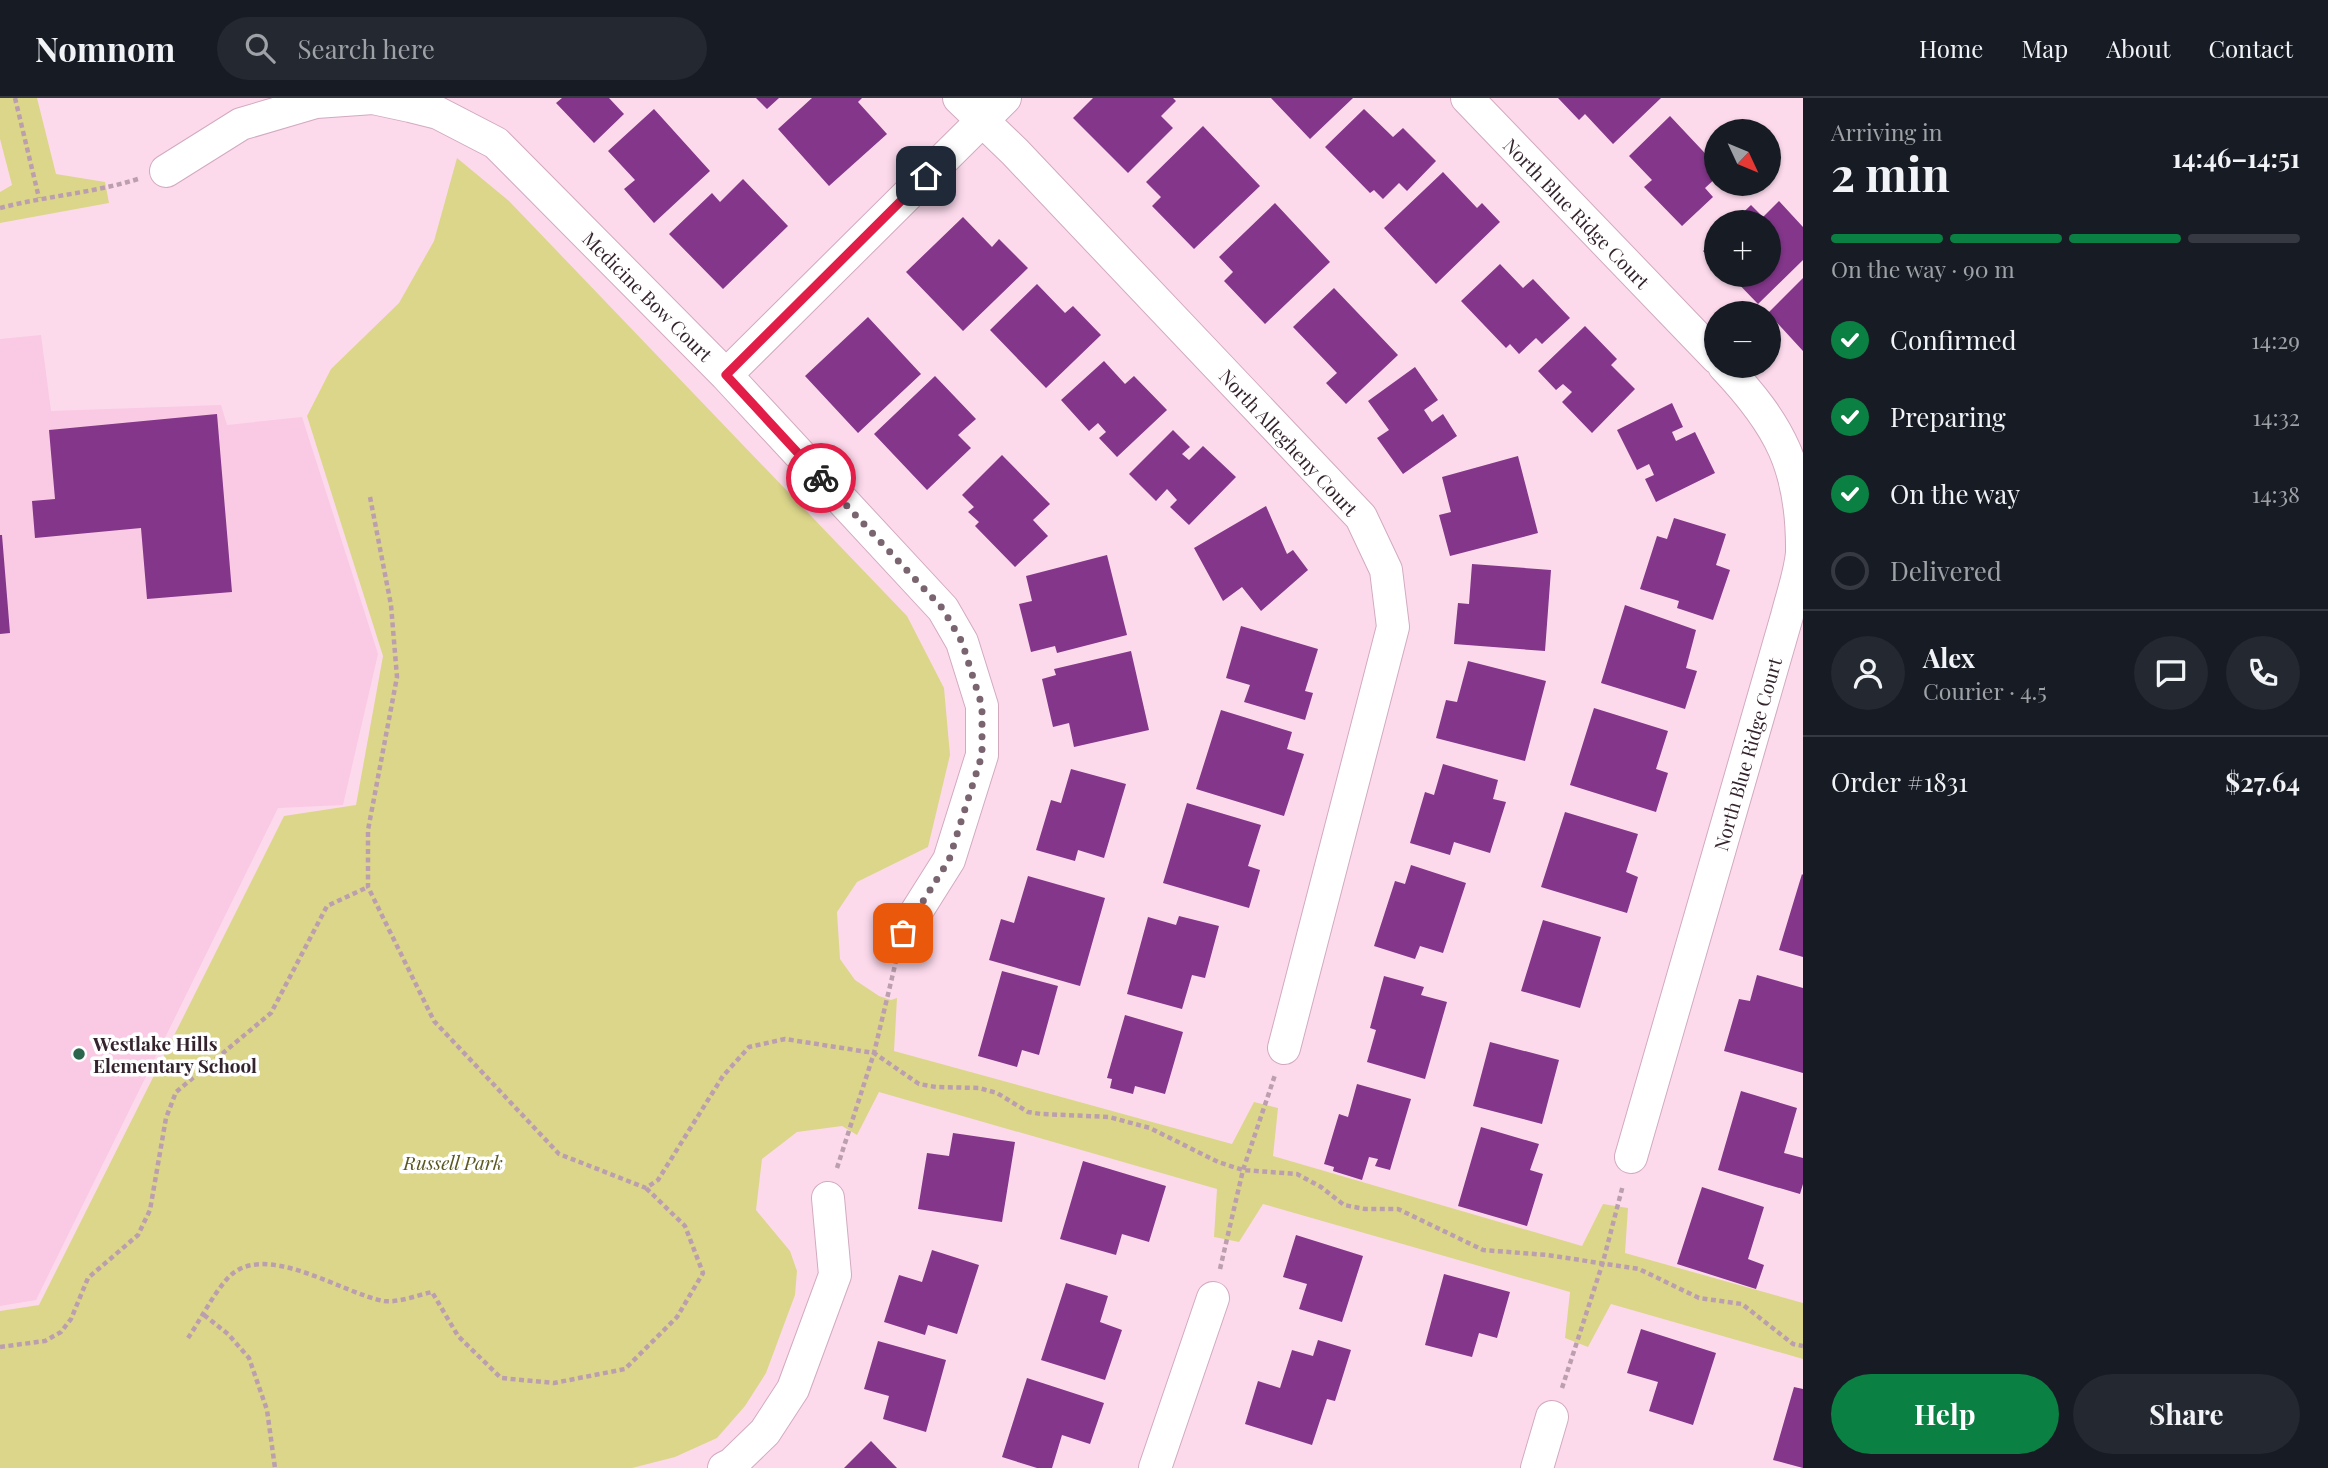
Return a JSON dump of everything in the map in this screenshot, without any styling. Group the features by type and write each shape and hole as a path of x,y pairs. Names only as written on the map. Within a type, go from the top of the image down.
{"street":[{"name":"Medicine Bow Court","path":"166,171 241,124 316,102 373,98 438,113 496,143 726,375 943,609 962,642 982,706 982,755 949,860 903,933"},
{"name":"North Allegheny Court","path":"959,98 1015,152 1361,517 1386,570 1393,627 1284,1048"},
{"path":"726,375 1005,98"},
{"name":"North Blue Ridge Court","path":"1467,98 1704,345"},
{"name":"North Blue Ridge Court","path":"1631,1157 1787,616 1802,555 1803,501 1790,453 1755,398 1736,378"},
{"path":"724,1468 732,1464 765,1432 793,1389 835,1275 828,1198"},
{"path":"1155,1468 1213,1298"},
{"path":"1537,1468 1552,1417"}],"path":[{"path":"15,98 39,198"},
{"path":"0,208 39,198 112,187 166,171"},
{"path":"188,1338 228,1277 245,1268 264,1263 298,1270 386,1301 432,1292 457,1336 502,1378 554,1383 625,1368 677,1317 703,1273 685,1226 646,1188 559,1154 434,1021 368,887 368,830 397,677 391,605 370,496"},
{"path":"0,1347 45,1341 61,1332 71,1319 88,1278 138,1235 150,1210 166,1118 176,1092 271,1013 327,906 368,887"},
{"path":"828,1198 874,1053 903,933"},
{"path":"646,1188 658,1180 723,1076 749,1047 785,1039 874,1053 919,1084 979,1088 997,1093 1028,1112 1109,1116 1150,1128 1219,1162 1243,1170 1297,1174 1321,1187 1344,1205 1364,1209 1398,1209 1483,1250 1547,1255 1639,1269 1699,1298 1742,1304 1793,1344 1803,1346"},
{"path":"1213,1298 1243,1170 1284,1048"},
{"path":"1552,1417 1603,1262 1631,1157"},
{"path":"204,1315 228,1334 249,1358 267,1410 275,1468"}],"shaded area":[{"name":"Westlake Hills Elementary School","path":"41,335 51,411 221,405 227,425 302,417 378,654 343,805 278,808 36,1300 0,1306 0,339"}],"green space":[{"path":"0,98 37,98 56,174 105,182 109,203 0,223 0,192 12,185 0,139"},
{"name":"Russell Park","path":"457,158 509,201 907,616 944,688 950,755 928,847 857,882 837,912 840,959 855,980 879,996 891,1000 897,998 894,1051 1232,1144 1254,1102 1278,1108 1273,1156 1582,1246 1603,1204 1628,1208 1625,1253 1803,1303 1803,1359 1611,1304 1588,1347 1565,1338 1570,1292 1263,1204 1239,1242 1214,1237 1217,1189 879,1092 857,1135 842,1126 797,1132 762,1159 756,1210 790,1251 797,1271 795,1295 766,1373 745,1406 717,1438 675,1457 632,1468 0,1468 0,1311 39,1305 284,816 356,805 383,656 307,416 331,369 399,303 434,241"}],"building":[{"path":"562,98 609,98 624,114 594,143 556,103"},
{"path":"756,98 779,98 767,109"},
{"path":"812,98 862,98 858,102 887,134 829,186 778,129"},
{"path":"1093,98 1173,98 1176,101 1161,116 1173,128 1128,173 1073,118"},
{"path":"1271,98 1353,98 1310,139"},
{"path":"1558,98 1661,98 1613,144 1585,114 1579,120"},
{"path":"654,109 710,171 654,223 624,189 635,180 608,151"},
{"path":"1364,109 1393,137 1403,128 1436,161 1407,191 1399,183 1383,199 1374,190 1370,193 1325,147"},
{"path":"1670,116 1704,152 1704,196 1713,197 1682,226 1644,187 1652,180 1629,156"},
{"path":"1203,126 1260,186 1194,249 1152,206 1161,197 1146,182"},
{"path":"1443,172 1477,208 1482,203 1500,222 1436,284 1384,228"},
{"path":"743,179 788,226 723,289 669,234 712,193 720,202"},
{"path":"1779,201 1803,227 1803,260 1781,282 1781,210 1770,210"},
{"path":"1275,203 1330,262 1265,324 1224,281 1233,272 1219,257"},
{"path":"963,217 992,247 999,239 1028,268 963,331 906,272"},
{"path":"1500,264 1523,288 1533,279 1570,318 1542,344 1536,338 1519,354 1510,344 1506,348 1461,301"},
{"path":"1803,278 1803,351 1781,327 1780,301"},
{"path":"1037,284 1065,313 1073,306 1101,335 1046,388 990,330"},
{"path":"1742,287 1775,287 1761,301 1755,301"},
{"path":"1334,288 1398,355 1346,404 1326,383 1337,373 1293,327"},
{"path":"868,317 921,374 858,433 805,376"},
{"path":"1585,326 1617,359 1611,365 1635,389 1592,433 1562,402 1572,392 1563,384 1556,390 1538,371"},
{"path":"1104,361 1125,384 1134,376 1167,410 1117,457 1099,438 1106,432 1098,423 1089,431 1061,400"},
{"path":"1415,367 1438,400 1424,410 1432,422 1443,414 1457,436 1403,474 1377,438 1389,430 1368,401"},
{"path":"935,376 976,419 958,435 971,448 927,490 874,434"},
{"path":"1672,403 1683,427 1672,432 1676,441 1695,432 1715,473 1656,502 1645,479 1654,475 1649,464 1637,470 1617,430"},
{"path":"217,414 232,592 147,599 141,528 35,538 32,501 55,499 49,430"},
{"path":"1173,430 1190,447 1182,454 1189,460 1203,446 1236,477 1189,525 1170,507 1177,500 1167,489 1156,501 1129,474"},
{"path":"1002,455 1050,504 1033,520 1048,536 1015,567 975,526 979,522 968,512 974,507 962,495"},
{"path":"1518,456 1538,533 1450,556 1439,515 1451,512 1442,477"},
{"path":"1266,506 1287,554 1293,550 1308,570 1261,611 1242,587 1223,601 1194,548"},
{"path":"1674,518 1726,534 1716,565 1730,570 1713,620 1677,608 1679,601 1640,589 1657,536 1667,539"},
{"path":"0,535 10,633 0,634"},
{"path":"1107,555 1127,635 1057,653 1055,646 1031,652 1019,604 1032,601 1026,576"},
{"path":"1472,564 1551,570 1545,651 1454,644 1458,603 1469,604"},
{"path":"1625,605 1696,630 1686,668 1697,671 1685,709 1601,683"},
{"path":"1241,626 1318,649 1305,691 1313,693 1305,720 1244,702 1250,685 1226,678"},
{"path":"1131,651 1149,730 1074,747 1069,723 1053,727 1042,679 1056,675 1054,669"},
{"path":"1468,661 1546,681 1525,761 1436,738 1446,700 1457,702"},
{"path":"1594,708 1668,731 1656,769 1668,773 1656,812 1570,785"},
{"path":"1221,710 1292,732 1287,749 1304,754 1284,816 1196,789"},
{"path":"1443,764 1498,780 1493,799 1506,802 1490,853 1454,842 1450,855 1410,843 1425,792 1434,795"},
{"path":"1071,769 1126,784 1104,858 1078,850 1075,861 1036,850 1051,800 1061,803"},
{"path":"1187,803 1261,825 1248,866 1260,870 1249,908 1163,883"},
{"path":"1565,812 1638,834 1626,872 1638,877 1627,913 1541,887"},
{"path":"1411,865 1466,883 1443,953 1420,946 1415,959 1374,946 1395,881 1405,884"},
{"path":"1803,875 1803,957 1779,950"},
{"path":"1028,876 1105,898 1080,986 989,960 1001,919 1014,923"},
{"path":"1179,916 1219,926 1205,978 1192,975 1182,1009 1127,994 1148,917 1176,925"},
{"path":"1543,920 1601,937 1580,1008 1521,991"},
{"path":"1002,971 1058,986 1039,1055 1022,1050 1017,1067 978,1056"},
{"path":"1757,975 1803,988 1803,1073 1724,1051 1739,999 1750,1001"},
{"path":"1384,976 1424,987 1421,995 1447,1002 1425,1079 1367,1062 1376,1030 1370,1028"},
{"path":"1125,1015 1183,1032 1165,1094 1135,1086 1133,1094 1110,1088 1112,1079 1107,1078"},
{"path":"1490,1042 1559,1060 1542,1124 1473,1106"},
{"path":"1357,1084 1411,1099 1390,1170 1375,1166 1378,1159 1369,1157 1362,1180 1333,1171 1334,1167 1324,1164 1339,1114 1348,1117"},
{"path":"1741,1091 1797,1108 1784,1153 1803,1158 1803,1184 1800,1194 1718,1170"},
{"path":"1481,1127 1539,1144 1530,1170 1543,1174 1527,1226 1458,1206"},
{"path":"953,1133 1015,1142 1002,1222 918,1209 927,1153 949,1156"},
{"path":"1083,1161 1166,1186 1149,1242 1122,1234 1116,1255 1060,1239"},
{"path":"1702,1187 1764,1207 1748,1259 1764,1265 1756,1289 1677,1264"},
{"path":"1296,1235 1363,1256 1342,1322 1299,1309 1307,1284 1283,1277"},
{"path":"932,1250 979,1265 957,1334 928,1325 925,1335 884,1322 899,1275 922,1282"},
{"path":"1444,1274 1510,1292 1497,1338 1479,1333 1472,1357 1425,1345"},
{"path":"1066,1283 1108,1296 1100,1322 1122,1330 1105,1380 1041,1360"},
{"path":"1641,1329 1716,1353 1693,1425 1649,1411 1658,1382 1627,1373"},
{"path":"1318,1340 1351,1350 1335,1401 1327,1399 1312,1445 1245,1424 1258,1381 1280,1388 1292,1350 1313,1356"},
{"path":"878,1341 946,1360 926,1432 883,1419 889,1396 864,1389"},
{"path":"1027,1378 1104,1403 1090,1444 1062,1435 1052,1468 1037,1468 1002,1457"},
{"path":"1794,1387 1803,1389 1803,1468 1773,1460"},
{"path":"871,1441 897,1468 844,1468"}],"way so far":[{"path":"821,478 943,609 962,642 982,706 982,755 949,860 903,933"}],"place":[{"name":"Westlake Hills Elementary School","path":"79,1054"}],"route":[{"path":"821,478 726,375 926,176"}]}
